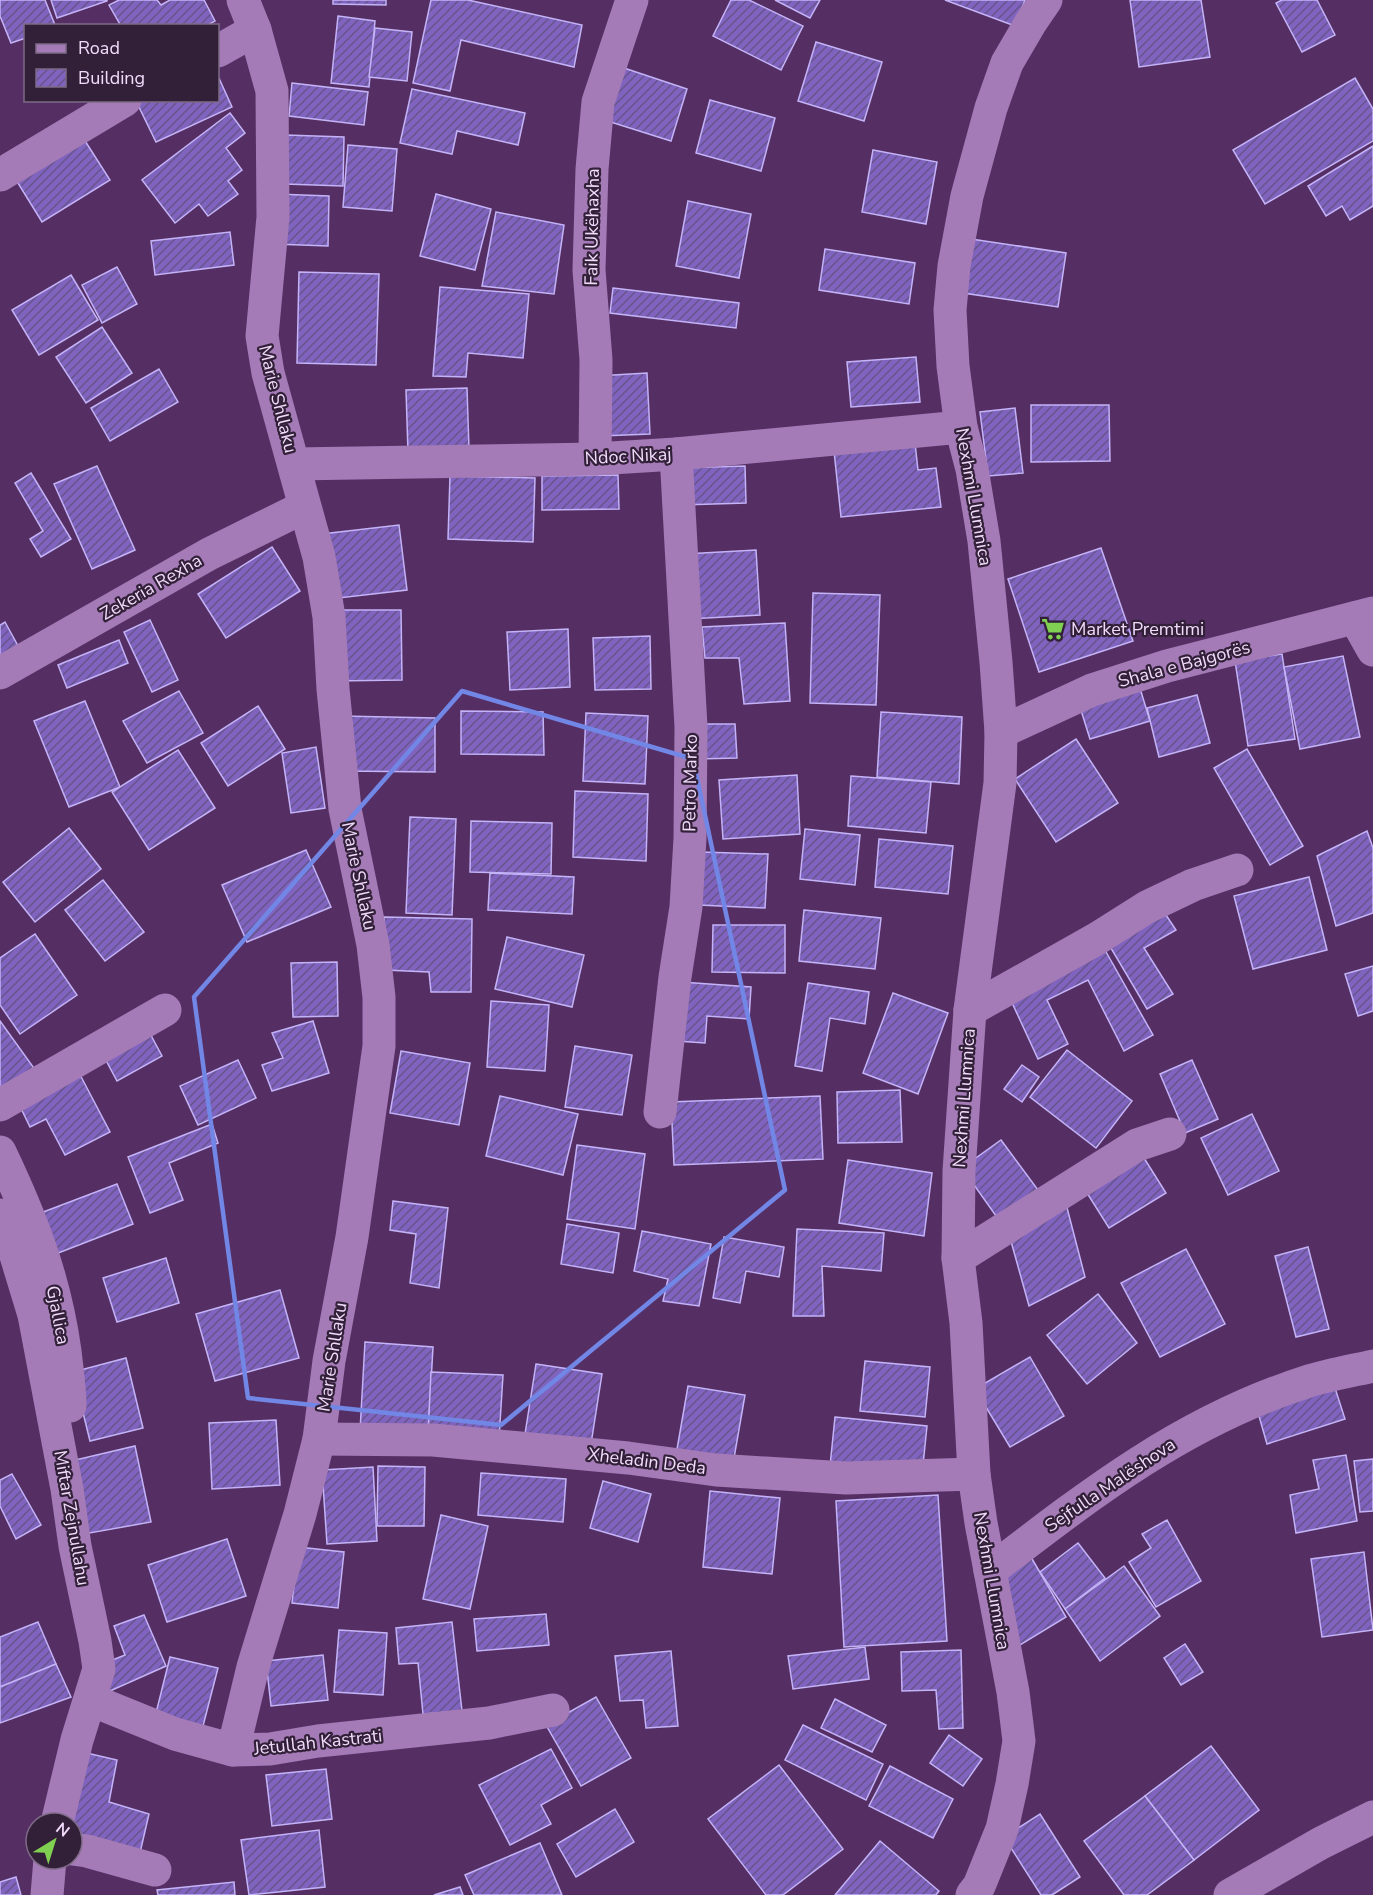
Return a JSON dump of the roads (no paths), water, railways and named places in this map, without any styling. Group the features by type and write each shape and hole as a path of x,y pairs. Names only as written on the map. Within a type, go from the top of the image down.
{"street":[{"name":"Marie Shllaku","path":"233,1750 253,1667 300,1514 319,1439 329,1361 352,1237 379,1046 379,997 374,945 345,809 333,689 329,617 319,557 268,373 262,336 273,217 272,91 255,30 243,0"},
{"name":"Faik Ukëhaxha","path":"595,459 596,360 589,270 592,169 598,102 632,0"},
{"name":"Nexhmi Llumnica","path":"972,1895 979,1886 1002,1829 1019,1741 1013,1692 974,1474 966,1323 958,1258 959,1172 970,1010 1000,783 1000,732 996,662 984,542 972,469 961,427 953,366 950,310 954,266 967,196 991,108 1007,63 1046,0"},
{"path":"219,50 255,30"},
{"path":"0,175 122,102"},
{"name":"Ndoc Nikaj","path":"294,464 595,459 676,454 961,427"},
{"name":"Petro Marko","path":"660,1112 675,977 686,907 690,838 691,727 676,454"},
{"name":"Zekeria Rexha","path":"0,673 209,554 304,507"},
{"path":"1364,615 1373,650"},
{"name":"Shala e Bajgorës","path":"1000,732 1092,690 1167,666 1364,615"},
{"name":"Nexhmi Llumnica","path":"970,1010 1098,938 1147,907 1193,885 1237,870"},
{"path":"0,1105 165,1010"},
{"path":"958,1258 1137,1145 1170,1134"},
{"name":"Gjallica","path":"0,1152 20,1194 48,1266 61,1322 70,1391 67,1489"},
{"name":"Miftar Zejnullahu","path":"0,1215 10,1236 34,1315 99,1669 77,1740 60,1811"},
{"name":"Sejfulla Malëshova","path":"990,1571 1117,1475 1179,1437 1241,1407 1307,1382 1373,1366"},
{"name":"Xheladin Deda","path":"319,1439 433,1440 628,1458 716,1470 846,1478 974,1474"},
{"name":"Jetullah Kastrati","path":"91,1700 175,1734 233,1750 270,1749 318,1740 489,1723 553,1710"},
{"path":"1230,1895 1321,1843 1373,1817"},
{"path":"84,1851 155,1870"},
{"path":"47,1895 49,1871"}],"place":[{"name":"Market Premtimi","path":"1053,629"}]}
